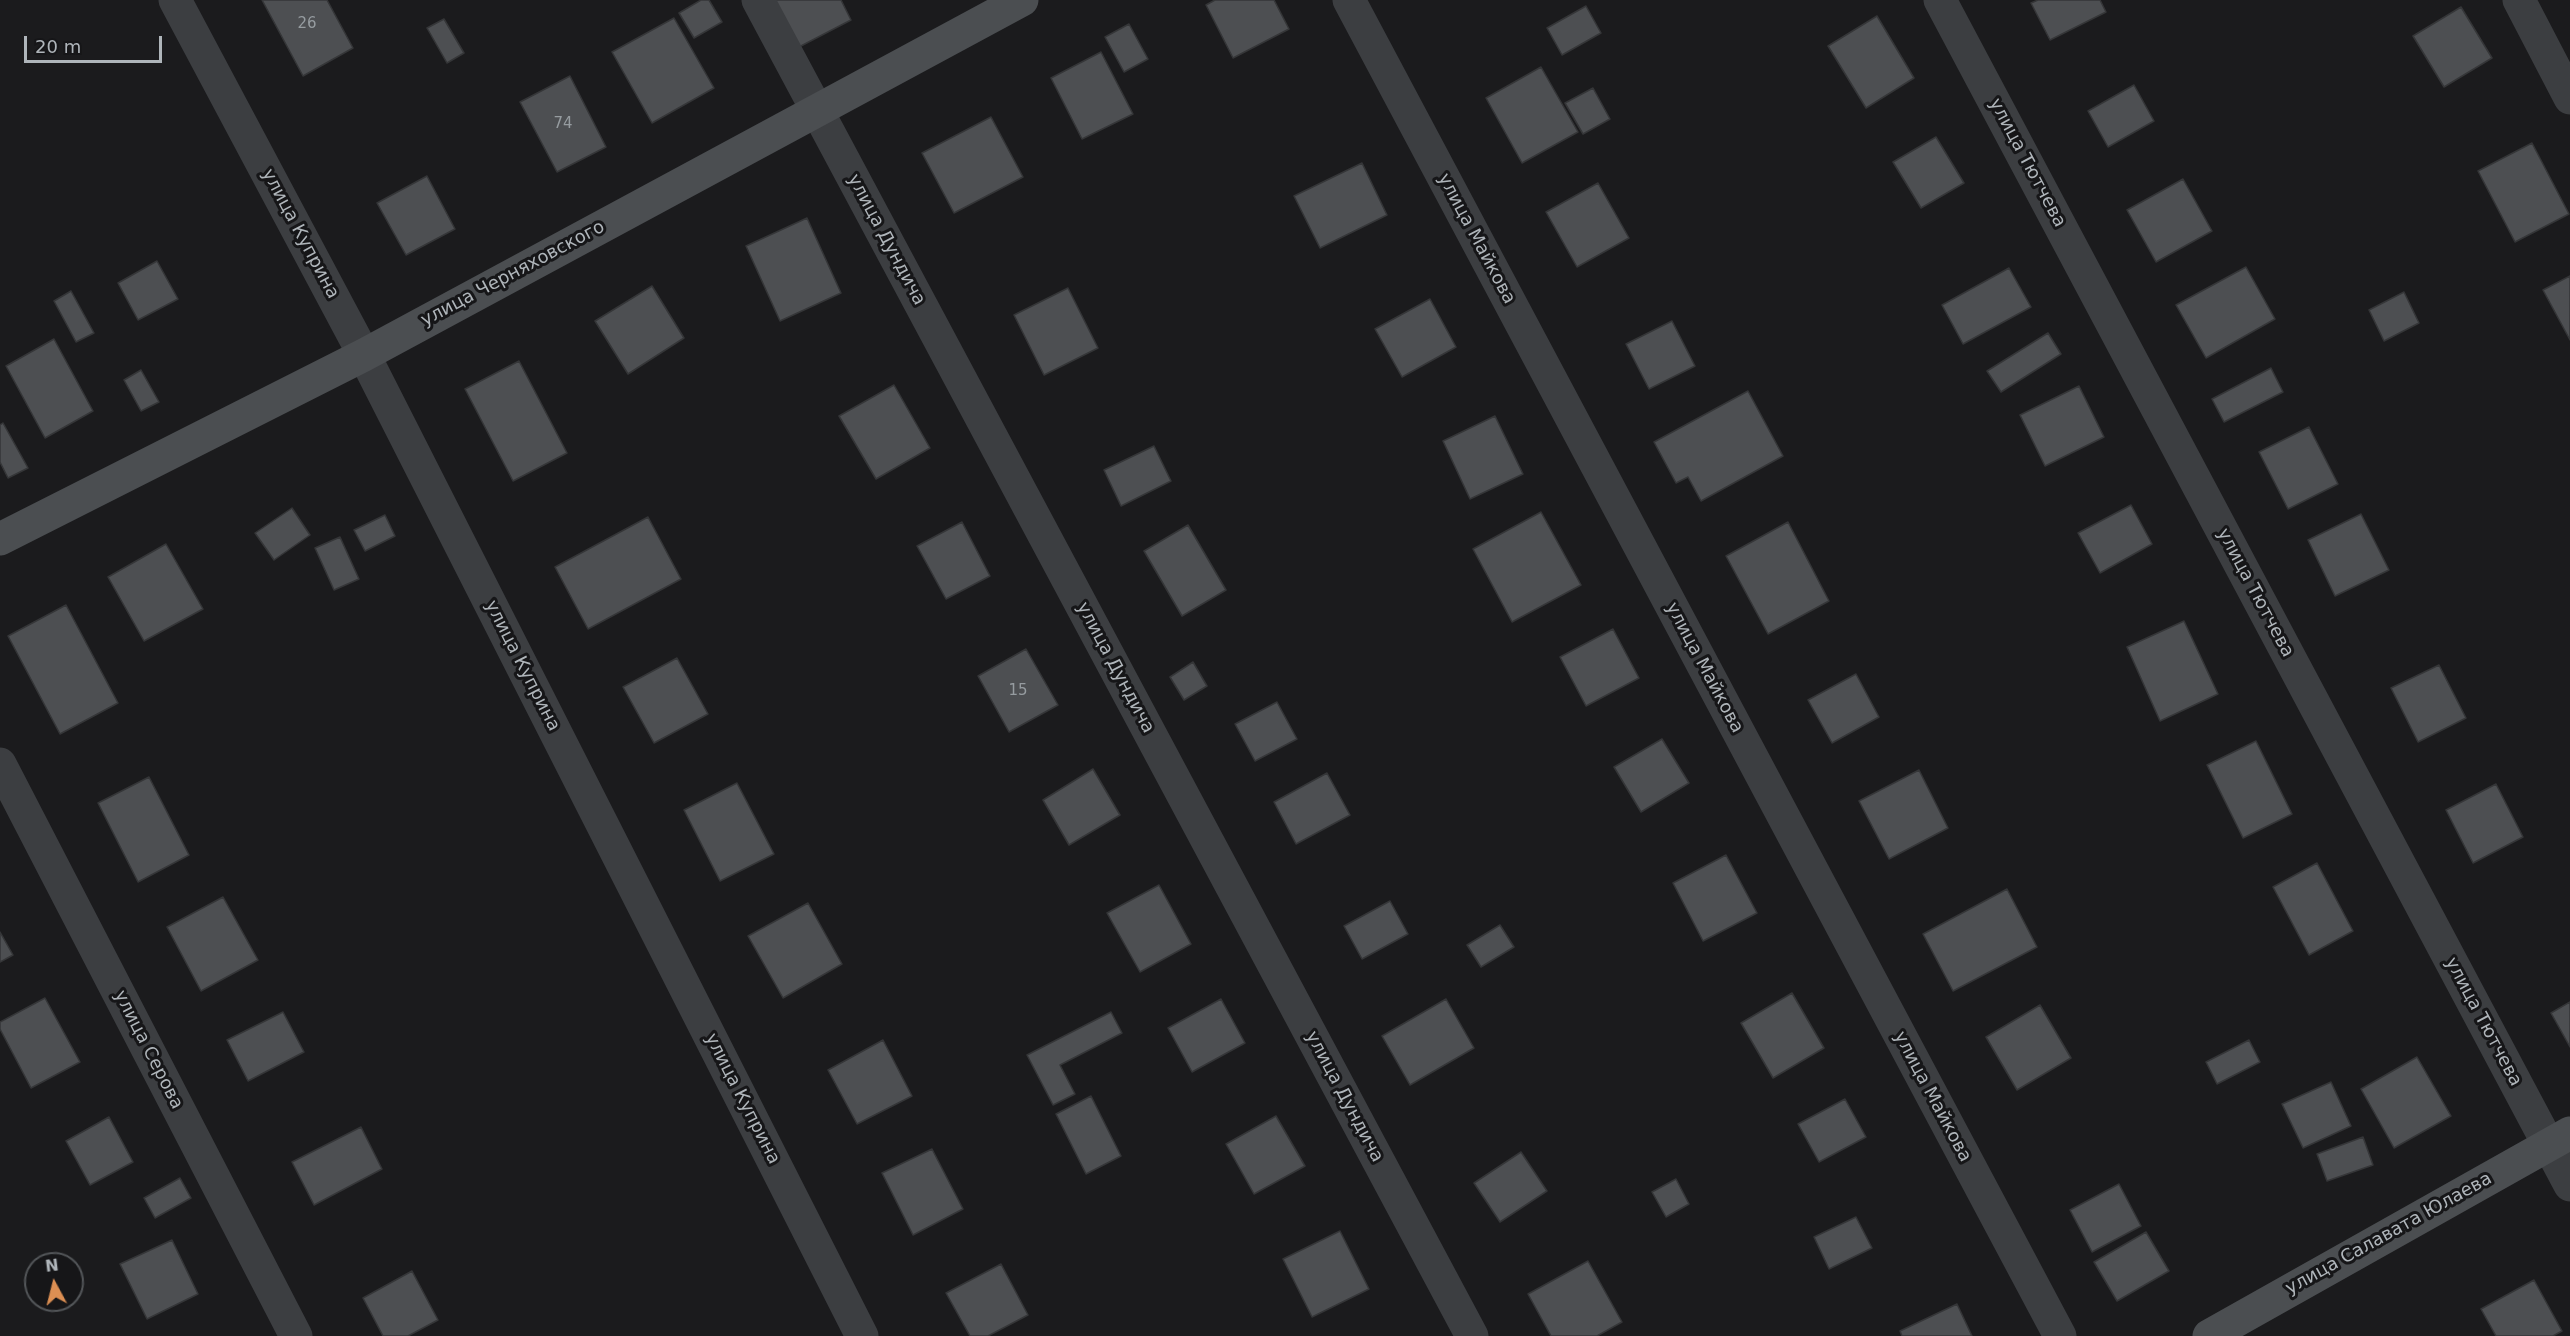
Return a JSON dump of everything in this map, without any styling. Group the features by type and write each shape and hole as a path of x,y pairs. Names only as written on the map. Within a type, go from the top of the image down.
{"street":[{"name":"улица Куприна","path":"175,0 364,355 862,1336"},
{"name":"улица Дундича","path":"758,0 1472,1336"},
{"name":"улица Черняховского","path":"0,539 364,355 1022,0"},
{"name":"улица Майкова","path":"1349,0 2060,1336"},
{"name":"улица Тютчева","path":"1940,0 2559,1138 2570,1185"},
{"path":"2519,0 2570,98"},
{"name":"улица Серова","path":"0,764 296,1336"},
{"name":"улица Салавата Юлаева","path":"2209,1336 2559,1138"}],"building":[{"path":"262,0 327,0 353,48 303,76"},
{"path":"701,0 709,0 722,22 694,38 679,13"},
{"path":"775,0 841,0 851,20 799,47"},
{"path":"1215,0 1274,0 1289,29 1233,58 1206,5"},
{"path":"2038,0 2100,0 2106,12 2050,40 2031,3"},
{"path":"1586,6 1601,33 1562,55 1547,28"},
{"path":"2461,7 2492,58 2444,87 2413,36"},
{"path":"1877,16 1914,78 1866,108 1828,46"},
{"path":"674,18 714,88 652,123 612,52"},
{"path":"444,19 464,53 447,63 427,28"},
{"path":"1129,24 1148,59 1124,72 1105,37"},
{"path":"1101,52 1133,114 1082,139 1051,78"},
{"path":"1541,67 1578,132 1522,163 1486,98"},
{"path":"570,76 606,147 557,172 520,102"},
{"path":"2134,85 2154,121 2108,147 2088,111"},
{"path":"1593,88 1610,119 1583,134 1565,103"},
{"path":"991,117 1023,177 954,213 922,153"},
{"path":"1936,137 1964,183 1921,208 1893,162"},
{"path":"2532,143 2569,214 2515,242 2478,171"},
{"path":"1362,163 1387,215 1320,248 1294,196"},
{"path":"427,176 455,229 406,255 377,203"},
{"path":"2183,179 2212,231 2156,262 2127,210"},
{"path":"1598,183 1629,238 1577,267 1546,212"},
{"path":"807,218 841,293 780,321 746,246"},
{"path":"157,261 178,299 138,320 118,283"},
{"path":"2246,267 2275,319 2206,358 2176,305"},
{"path":"2009,268 2031,307 1963,344 1942,305"},
{"path":"2570,276 2570,340 2543,290"},
{"path":"652,286 684,338 628,374 595,321"},
{"path":"1068,288 1098,348 1044,375 1014,315"},
{"path":"71,291 94,333 76,342 54,301"},
{"path":"2404,292 2419,323 2384,341 2369,310"},
{"path":"1430,299 1456,347 1402,377 1375,329"},
{"path":"1672,321 1695,366 1649,389 1626,344"},
{"path":"2048,333 2061,354 2001,392 1987,371"},
{"path":"54,339 93,411 45,438 6,366"},
{"path":"519,361 567,453 513,481 465,389"},
{"path":"2271,368 2283,392 2224,422 2212,399"},
{"path":"141,370 159,402 141,411 124,380"},
{"path":"894,385 930,448 876,479 839,416"},
{"path":"2079,386 2104,437 2045,466 2020,415"},
{"path":"1748,391 1783,456 1701,501 1688,477 1676,483 1654,442"},
{"path":"1495,416 1523,474 1470,499 1443,441"},
{"path":"3,423 28,468 8,478 0,462 0,425"},
{"path":"2309,427 2338,484 2288,509 2259,452"},
{"path":"1154,446 1171,481 1121,506 1104,470"},
{"path":"2131,505 2152,544 2100,573 2078,533"},
{"path":"292,508 310,535 274,560 255,533"},
{"path":"1541,512 1581,585 1512,622 1473,549"},
{"path":"2361,514 2389,570 2335,596 2308,540"},
{"path":"385,515 395,536 365,551 354,530"},
{"path":"648,517 681,579 588,629 555,567"},
{"path":"962,522 990,576 946,599 917,546"},
{"path":"1788,522 1829,601 1768,634 1726,556"},
{"path":"1188,525 1226,590 1182,616 1144,551"},
{"path":"340,537 359,579 334,590 315,548"},
{"path":"166,544 203,609 144,641 108,577"},
{"path":"66,605 118,703 60,734 8,636"},
{"path":"2184,621 2218,694 2160,721 2127,647"},
{"path":"1613,629 1639,678 1586,706 1560,657"},
{"path":"1026,649 1058,705 1009,732 978,676"},
{"path":"677,658 708,714 654,743 623,687"},
{"path":"1193,662 1207,686 1184,700 1170,677"},
{"path":"2439,665 2466,718 2418,742 2391,688"},
{"path":"1856,674 1879,717 1832,743 1808,700"},
{"path":"1277,702 1297,739 1255,761 1235,724"},
{"path":"1662,739 1689,783 1641,812 1614,767"},
{"path":"2256,741 2292,814 2243,838 2207,765"},
{"path":"1093,769 1120,815 1069,845 1043,800"},
{"path":"1919,770 1948,828 1889,859 1859,801"},
{"path":"1327,773 1350,815 1296,844 1274,802"},
{"path":"149,777 189,855 138,882 98,803"},
{"path":"737,783 774,854 720,881 684,810"},
{"path":"2496,784 2523,837 2473,863 2446,810"},
{"path":"1726,855 1757,913 1703,941 1673,883"},
{"path":"2317,863 2353,931 2309,955 2273,887"},
{"path":"1159,885 1191,944 1140,972 1107,913"},
{"path":"2007,889 2037,947 1953,991 1923,934"},
{"path":"223,897 258,960 201,991 167,927"},
{"path":"1390,901 1408,934 1362,959 1344,926"},
{"path":"808,903 842,964 783,998 748,936"},
{"path":"1500,925 1514,947 1481,967 1467,945"},
{"path":"0,932 13,955 0,962"},
{"path":"1792,993 1824,1048 1773,1078 1741,1023"},
{"path":"45,998 80,1062 31,1088 0,1029 0,1022"},
{"path":"1221,999 1245,1043 1192,1072 1168,1028"},
{"path":"1446,999 1474,1048 1410,1085 1382,1036"},
{"path":"2570,1002 2570,1047 2551,1013"},
{"path":"2040,1005 2071,1058 2017,1090 1986,1037"},
{"path":"283,1012 304,1052 248,1081 227,1040"},
{"path":"1111,1012 1122,1033 1060,1065 1075,1094 1053,1105 1027,1055"},
{"path":"883,1040 912,1096 857,1124 828,1070"},
{"path":"2249,1040 2260,1062 2217,1084 2206,1062"},
{"path":"2417,1057 2451,1116 2394,1148 2361,1089"},
{"path":"2331,1082 2351,1126 2303,1148 2282,1104"},
{"path":"1091,1096 1121,1156 1086,1174 1056,1114"},
{"path":"1845,1099 1866,1137 1819,1162 1798,1124"},
{"path":"1276,1116 1305,1166 1254,1194 1226,1144"},
{"path":"109,1117 133,1162 90,1185 66,1141"},
{"path":"361,1127 382,1169 314,1205 292,1162"},
{"path":"2363,1137 2373,1165 2327,1181 2317,1154"},
{"path":"932,1149 963,1209 913,1235 882,1173"},
{"path":"1521,1152 1547,1191 1500,1222 1474,1183"},
{"path":"180,1178 191,1198 155,1218 144,1198"},
{"path":"1676,1179 1689,1204 1666,1217 1652,1192"},
{"path":"2119,1184 2141,1226 2092,1252 2070,1210"},
{"path":"1856,1217 1872,1248 1829,1269 1814,1237"},
{"path":"1340,1231 1369,1289 1312,1317 1283,1259"},
{"path":"2146,1232 2169,1271 2117,1301 2094,1262"},
{"path":"172,1240 198,1294 147,1319 120,1264"},
{"path":"1588,1261 1622,1322 1597,1336 1551,1336 1528,1294"},
{"path":"1001,1264 1028,1315 988,1336 970,1336 946,1293"},
{"path":"412,1271 438,1320 408,1336 383,1336 363,1298"},
{"path":"2534,1280 2562,1331 2553,1336 2496,1336 2481,1309"},
{"path":"1957,1304 1972,1336 1902,1336 1900,1331"}]}
